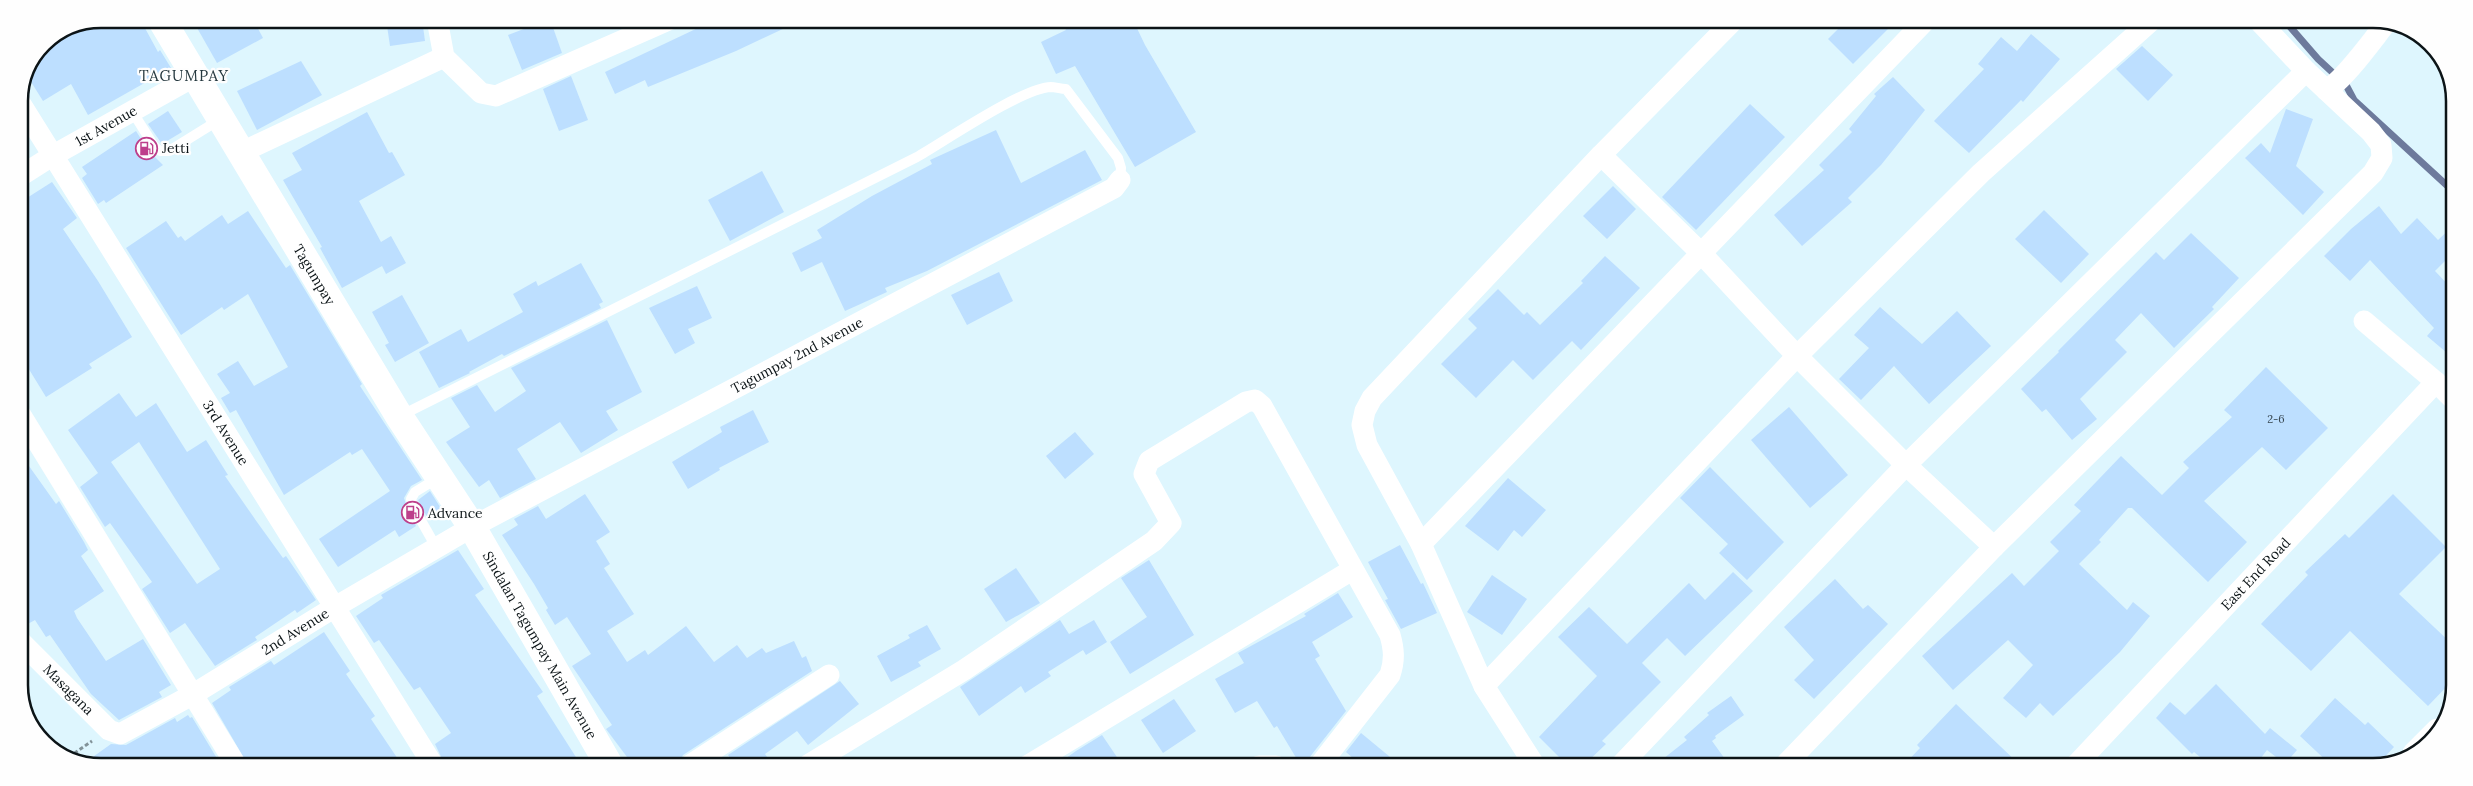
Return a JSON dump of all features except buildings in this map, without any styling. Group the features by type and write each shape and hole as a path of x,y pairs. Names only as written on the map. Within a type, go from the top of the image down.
{"main road":[{"name":"Tagumpay","path":"166,27 399,416 472,527"},
{"name":"Sindalan Tagumpay Main Avenue","path":"472,527 606,758"}],"street":[{"path":"438,27 444,57 481,93 496,96 655,27"},
{"path":"1530,758 1484,686 1421,544 1367,445 1362,425 1364,411 1372,398 1601,155 1727,27"},
{"path":"1421,544 1919,27"},
{"path":"1484,686 1798,356 1981,173 2144,27"},
{"path":"1791,758 1994,547 2374,173 2382,158 2381,145 2371,132 2328,89 2306,71 2264,27"},
{"path":"2328,89 2346,71 2382,28"},
{"path":"240,153 444,57"},
{"path":"1628,758 1906,465 2306,71"},
{"name":"1st Avenue","path":"27,172 195,76"},
{"name":"3rd Avenue","path":"27,114 429,758"},
{"path":"1601,155 1701,253 1798,356 1906,465 1994,547"},
{"name":"Tagumpay 2nd Avenue","path":"472,527 1114,188 1120,180"},
{"path":"2364,321 2446,392"},
{"name":"East End Road","path":"2082,758 2436,382"},
{"path":"819,758 964,670 1154,541 1171,523 1144,474 1149,461 1246,402 1255,400 1262,406 1390,635 1394,650 1394,664 1390,675 1326,758"},
{"path":"28,426 232,758"},
{"name":"2nd Avenue","path":"120,734 192,695 335,607 472,527"},
{"path":"1040,758 1352,570"},
{"name":"Masagana","path":"28,649 109,730 120,734"},
{"path":"701,758 829,675"}],"lane":[{"path":"399,416 908,161 1003,107 1036,91 1051,87 1066,89 1118,158 1121,168 1120,180"},
{"path":"132,111 154,146 164,151 220,119"},
{"path":"436,547 411,499 415,492 439,477"}],"waterway":[{"path":"2290,27 2318,59 2346,85 2354,100 2445,184"}],"place":[{"name":"Jetti","path":"146,148"},
{"name":"Advance","path":"412,513"}],"district":[{"name":"TAGUMPAY","path":"184,75"}]}
